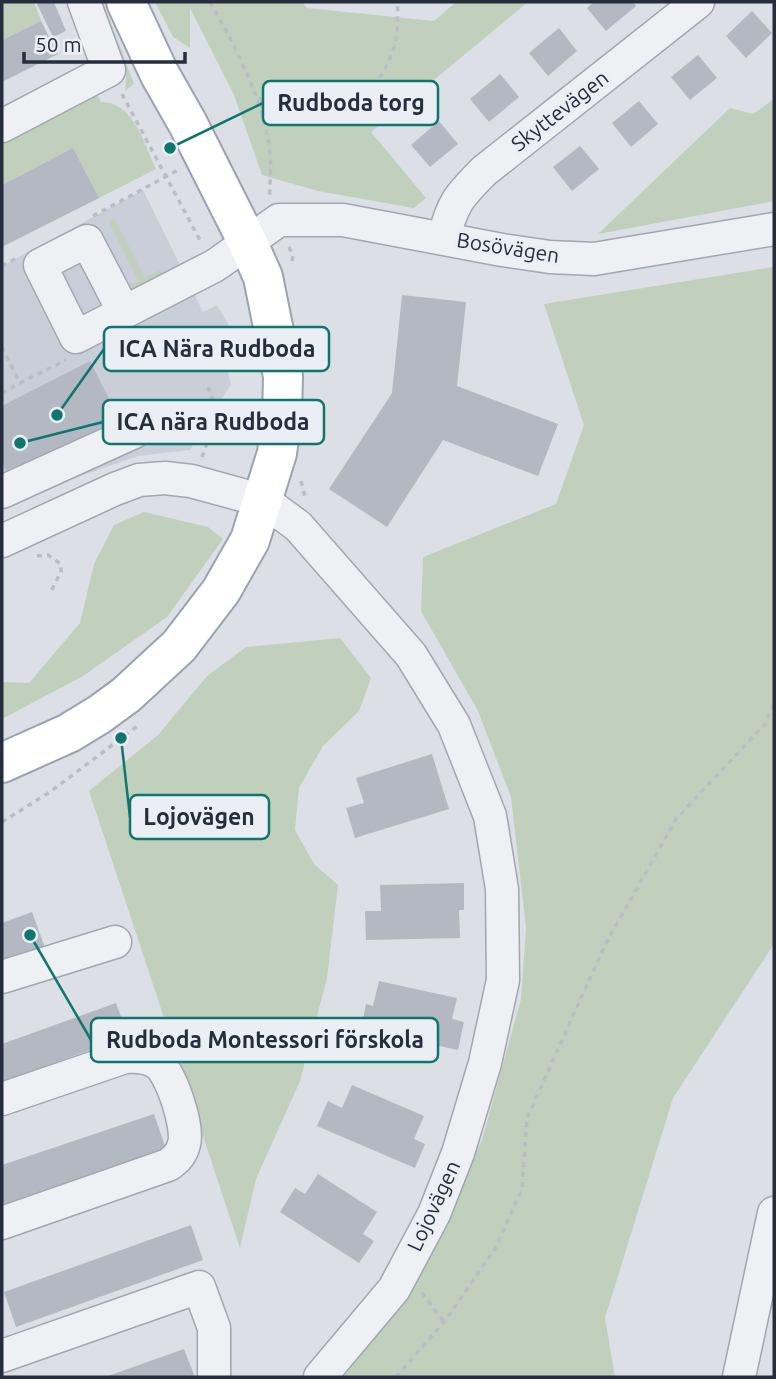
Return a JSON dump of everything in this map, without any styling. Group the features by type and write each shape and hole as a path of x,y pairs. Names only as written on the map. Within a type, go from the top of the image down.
{"main road":[{"path":"2,763 69,733 100,714 134,688 179,646 202,618 250,540 277,453 282,418 283,376 263,277 204,156 159,73 126,2"}],"street":[{"path":"2,126 109,70 84,2"},
{"name":"Skyttevägen","path":"444,237 459,195 484,171 698,2"},
{"name":"Bosövägen","path":"124,313 214,266 279,220 343,220 502,250 550,257 594,259 774,229"},
{"path":"2,492 134,432"},
{"path":"14,549 115,489 139,480 165,478 191,481 264,501"},
{"name":"Lojovägen","path":"264,501 298,526 411,655 454,725 490,816 502,889 503,980 485,1063 458,1153 434,1214 394,1289 320,1377"},
{"path":"2,977 115,942"},
{"path":"2,1100 133,1056 158,1063 168,1073 186,1129 185,1143 179,1155 168,1165 2,1223"},
{"path":"739,1377 774,1213"},
{"path":"2,1356 198,1287 214,1328 214,1377"}],"path":[{"path":"210,2 245,64 271,155 270,196 279,197"},
{"path":"258,102 265,91 287,83 309,88 336,100 352,100 361,96 376,82 391,55 396,40 398,2"},
{"path":"109,70 214,266"},
{"path":"85,221 204,156"},
{"path":"2,266 25,253"},
{"path":"2,393 20,383"},
{"path":"191,481 203,457 218,413 208,387"},
{"path":"14,549 47,555 61,564 61,572 50,593"},
{"path":"396,1377 444,1322 495,1250 522,1189 527,1118 606,944 677,820 765,724 774,704"},
{"path":"405,1269 444,1322"}],"shaded area":[{"path":"143,190 203,312 217,305 237,340 221,348 231,384 190,450 138,456 2,503 2,266"}],"green space":[{"path":"2,2 34,2 41,21 2,40"},
{"path":"94,2 103,2 134,84 125,91 126,77"},
{"path":"155,2 302,2 307,8 434,21 456,2 528,2 371,132 426,198 414,208 318,191 262,175 234,95 190,8 190,48 173,37"},
{"path":"93,87 101,102 122,109 130,117 156,169 99,198 73,148 2,185 2,133"},
{"path":"774,99 774,201 598,234 730,108 753,114"},
{"path":"115,219 145,278 160,270 165,279 129,298 124,289 138,281 109,222"},
{"path":"774,267 774,944 673,1098 605,1318 615,1377 344,1377 429,1253 482,1140 521,999 526,928 511,797 478,711 421,611 423,557 556,504 584,425 544,304"},
{"path":"144,512 208,527 223,539 167,617 83,676 2,719 2,682 29,683 80,623 94,564 114,525"},
{"path":"340,638 371,678 359,711 323,746 299,788 295,830 314,864 338,885 327,978 300,1081 256,1179 240,1248 89,791 158,735 207,676 246,647"}],"building":[{"path":"36,2 54,2 66,31 53,37"},
{"path":"594,2 633,2 636,6 606,31 587,8"},
{"path":"752,11 772,33 746,58 726,36"},
{"path":"41,21 58,54 2,82 2,40"},
{"path":"559,28 577,51 548,76 529,53"},
{"path":"698,55 717,78 690,100 671,77"},
{"path":"500,74 519,97 489,122 470,99"},
{"path":"639,101 658,124 631,147 612,123"},
{"path":"439,121 458,144 430,167 411,145"},
{"path":"580,146 599,169 572,191 553,167"},
{"path":"73,148 99,198 2,247 2,185"},
{"path":"402,295 466,302 457,386 558,424 538,476 443,440 387,527 329,489 392,393"},
{"path":"90,361 119,418 8,475 2,462 2,406"},
{"path":"432,754 449,809 355,838 346,808 364,803 356,778"},
{"path":"464,883 464,910 459,910 460,938 366,940 365,911 381,911 380,885"},
{"path":"32,912 45,948 2,963 2,923"},
{"path":"379,981 457,998 452,1019 464,1022 458,1050 361,1029 366,1004 373,1006"},
{"path":"116,1003 128,1036 2,1082 2,1044"},
{"path":"352,1085 424,1116 414,1139 425,1144 415,1168 317,1126 328,1101 342,1108"},
{"path":"154,1114 166,1149 2,1205 2,1165"},
{"path":"318,1174 377,1212 363,1234 374,1241 359,1263 280,1212 295,1188 305,1194"},
{"path":"191,1225 203,1260 16,1327 4,1292"},
{"path":"184,1349 195,1377 105,1377"}],"place":[{"name":"Rudboda torg","path":"170,148"},
{"name":"ICA Nära Rudboda","path":"57,415"},
{"name":"ICA nära Rudboda","path":"20,443"},
{"name":"Lojovägen","path":"121,738"},
{"name":"Rudboda Montessori förskola","path":"30,935"}]}
